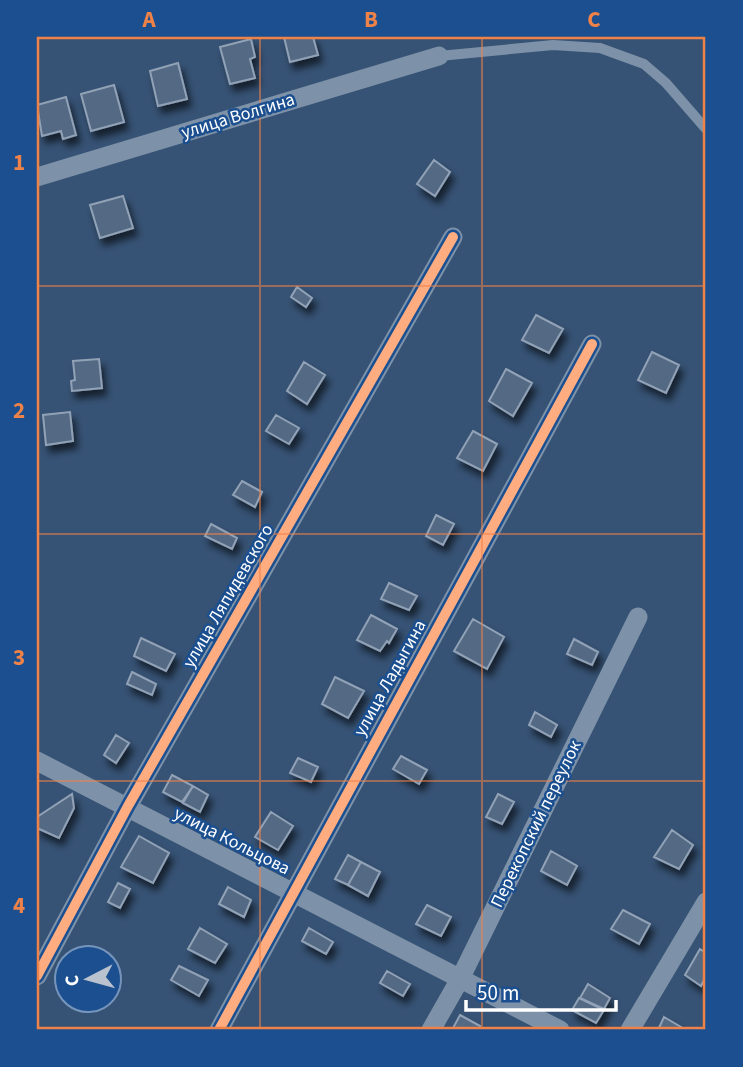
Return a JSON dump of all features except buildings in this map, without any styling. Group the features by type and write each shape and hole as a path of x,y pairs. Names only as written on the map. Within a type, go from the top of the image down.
{"street":[{"name":"улица Волгина","path":"37,177 439,56"},
{"name":"улица Ляпидевского","path":"37,976 128,806 453,237"},
{"name":"улица Ладыгина","path":"219,1030 592,344"},
{"name":"Перекопский переулок","path":"431,1030 460,979 638,617"},
{"name":"улица Кольцова","path":"37,761 561,1030"},
{"path":"630,1030 706,902"}],"lane":[{"path":"439,56 553,46 600,48 644,64 666,83 706,129"}],"cycle path":[{"path":"37,976 128,806 453,237"},
{"path":"219,1030 592,344"}]}
